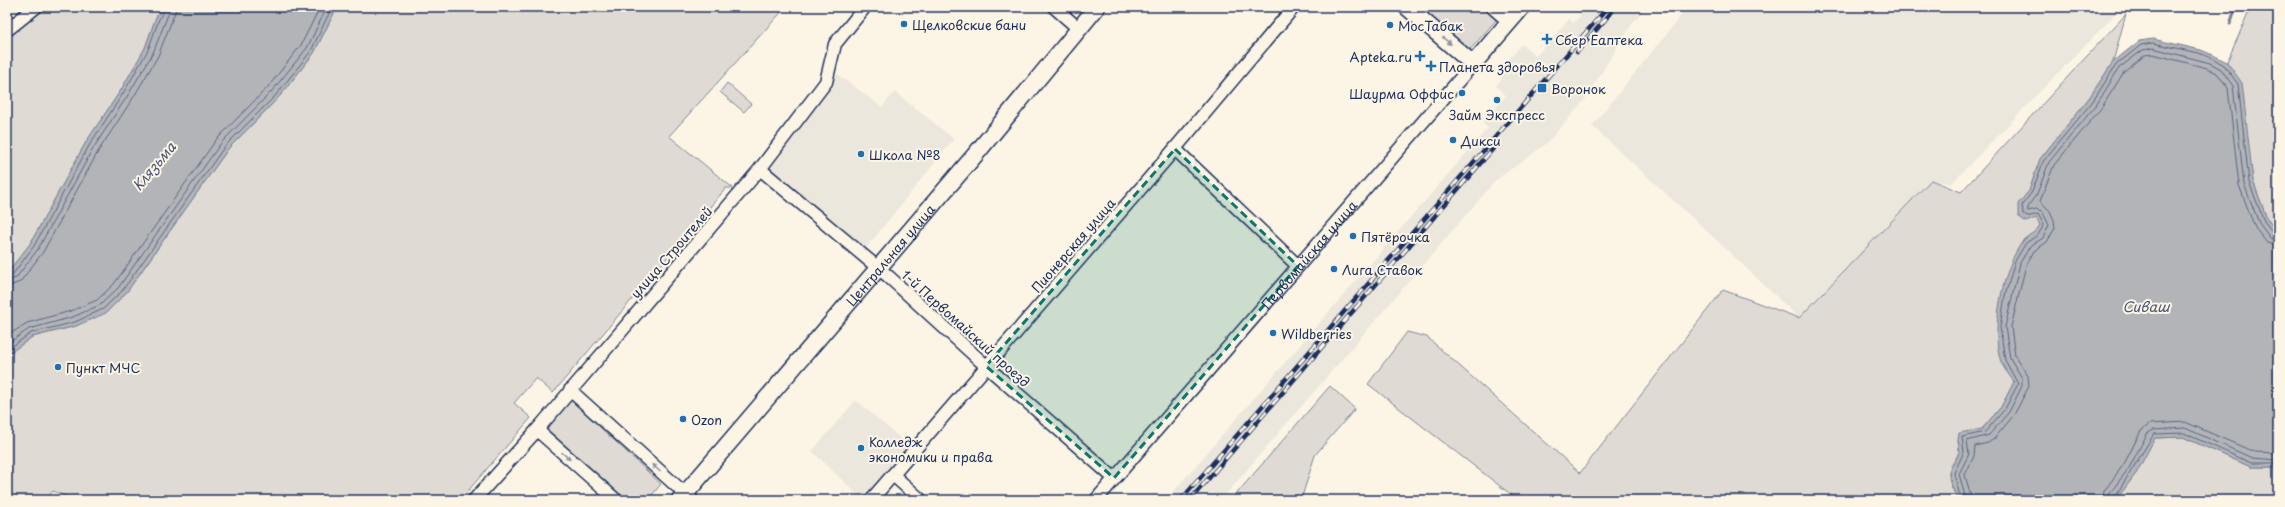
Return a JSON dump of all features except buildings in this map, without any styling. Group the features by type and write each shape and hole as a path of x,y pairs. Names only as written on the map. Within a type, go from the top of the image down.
{"main road":[{"name":"Центральная улица","path":"686,498 1097,7"},
{"path":"1407,7 1473,64"},
{"path":"1495,7 1510,20"},
{"name":"Первомайская улица","path":"1473,64 1522,7"}],"street":[{"path":"7,30 36,7"},
{"name":"улица Строителей","path":"474,500 537,430 760,169 826,82 835,44 866,7"},
{"path":"1054,7 1079,29"},
{"name":"Пионерская улица","path":"871,500 1175,149 1294,7"},
{"name":"Первомайская улица","path":"1096,500 1473,64"},
{"path":"1175,149 1298,266"},
{"name":"1-й Первомайский проезд","path":"760,169 878,268 986,366 1114,478"},
{"path":"570,390 686,498"},
{"path":"537,430 616,500"},
{"path":"893,475 921,500"}],"highlighted area":[{"path":"1175,149 1298,266 1114,478 986,366"}],"shaded area":[{"path":"36,7 163,7 156,17 145,48 121,90 86,142 30,244 7,273 7,30"},
{"path":"337,7 786,7 669,136 733,188 726,188 553,393 536,378 514,403 531,418 460,500 75,500 53,491 45,500 7,500 7,355 32,337 76,326 126,293 228,149 279,97 314,53"},
{"path":"1410,7 1485,7 1498,18 1466,54"},
{"path":"1572,7 1646,7 1634,21 1583,102 1546,144 1496,180 1221,500 1166,500 1488,128 1482,123 1506,96 1496,86 1502,78 1497,73 1522,44 1536,56 1569,19 1573,23 1581,15"},
{"path":"1688,7 2122,7 1951,184 1931,180 1799,318 1592,126"},
{"path":"2251,7 2278,7 2278,233 2267,219 2253,181 2248,146 2227,62"},
{"path":"2126,14 2113,62 2089,98 2040,159 2029,191 2018,204 2036,217 2040,225 2036,232 2023,240 2001,361 2014,382 2001,407 1982,429 1958,440 1959,451 1950,468 1949,480 1958,500 1518,500 1368,384 1407,332 1427,337 1580,473 1723,290 1799,318 1931,180 1961,192"},
{"name":"Школа №8","path":"837,74 882,107 895,92 954,139 866,248 769,168"},
{"path":"727,83 751,104 744,112 720,92"},
{"path":"1330,386 1355,409 1315,455 1301,500 1231,500"},
{"path":"570,399 661,484 648,500 627,500 546,428"},
{"name":"Колледж экономики и права","path":"856,400 909,446 862,499 812,451"},
{"path":"2183,437 2251,467 2273,467 2278,472 2278,500 2116,500 2137,472 2154,438"}],"water":[{"name":"Клязьма","path":"163,7 337,7 314,53 279,97 228,149 126,293 106,313 76,326 32,337 7,355 7,273 30,244 86,142 121,90 145,48 156,17"},
{"name":"Сиваш","path":"2153,39 2201,50 2213,55 2227,62 2242,83 2253,181 2267,219 2278,233 2278,472 2273,467 2251,467 2183,437 2155,438 2137,472 2116,500 1958,500 1952,487 1949,472 1960,452 1958,440 1959,433 1982,429 2001,407 2014,382 2002,365 1998,349 1997,334 2000,299 2004,282 2016,252 2023,241 2040,225 2036,218 2026,222 2018,216 2018,204 2029,191 2040,159 2089,98 2113,62 2139,41"}],"waterway":[{"path":"2230,24 2236,7"}],"railway":[{"path":"1181,500 1608,7"},
{"path":"1577,52 1616,7"},
{"path":"1190,500 1497,144"}],"place":[{"name":"Щелковские бани","path":"904,24"},
{"name":"МосТабак","path":"1390,25"},
{"name":"Сбер Еаптека","path":"1547,39"},
{"name":"Apteka.ru","path":"1420,56"},
{"name":"Планета здоровья","path":"1431,66"},
{"name":"Воронок","path":"1542,88"},
{"name":"Шаурма Оффис","path":"1462,93"},
{"name":"Займ Экспресс","path":"1497,100"},
{"name":"Дикси","path":"1453,140"},
{"name":"Школа №8","path":"861,154"},
{"name":"Пятёрочка","path":"1353,236"},
{"name":"Лига Ставок","path":"1334,269"},
{"name":"Wildberries","path":"1273,333"},
{"name":"Пункт МЧС","path":"58,367"},
{"name":"Ozon","path":"683,419"},
{"name":"Колледж экономики и права","path":"861,448"}]}
